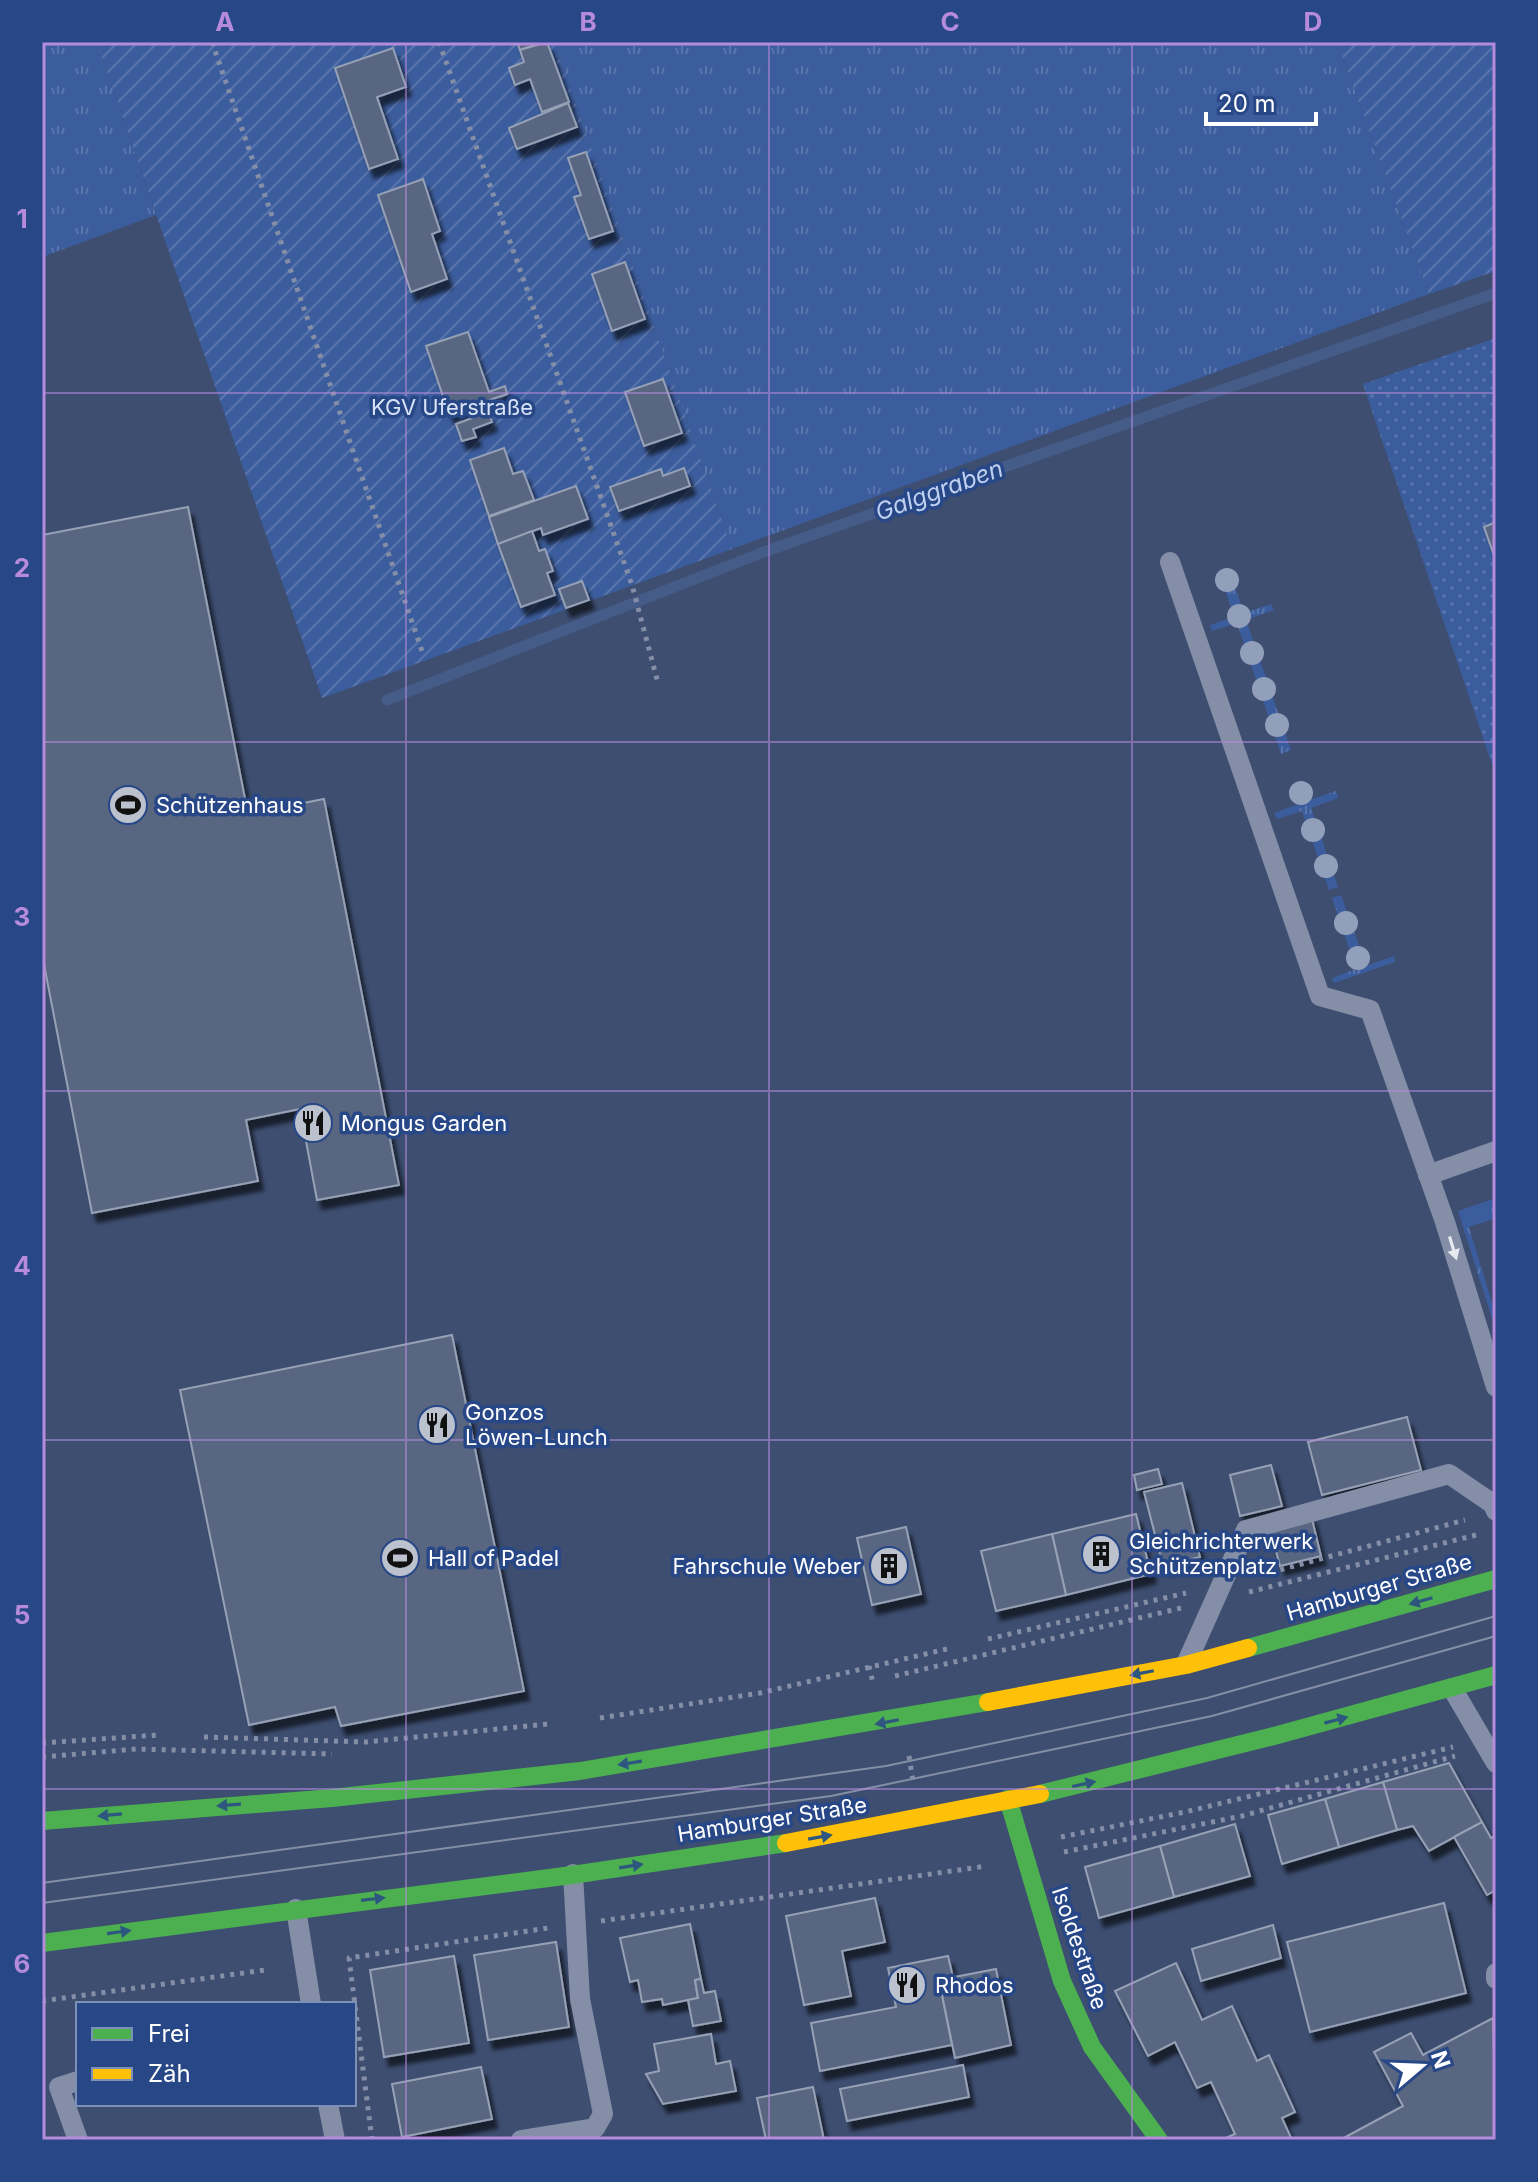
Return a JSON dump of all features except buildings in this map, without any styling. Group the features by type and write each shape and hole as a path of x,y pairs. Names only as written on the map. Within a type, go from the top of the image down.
{"main road":[{"name":"Hamburger Straße","path":"42,1821 332,1798 580,1771 902,1719 1186,1665 1496,1579"},
{"name":"Hamburger Straße","path":"42,1943 744,1850 921,1818 1191,1760 1496,1675"},
{"name":"Isoldestraße","path":"1008,1799 1062,1981 1086,2034 1159,2140"}],"lane":[{"path":"1170,562 1320,996 1370,1010 1428,1175 1496,1387"},
{"path":"1428,1175 1496,1151"},
{"path":"1186,1665 1246,1530 1449,1474 1493,1504 1496,1511"},
{"path":"1452,1688 1496,1763"},
{"path":"521,2140 595,2128 603,2114 580,1999 573,1874"},
{"path":"296,1909 311,2002"},
{"path":"1496,1973 1496,1979"},
{"path":"76,2082 59,2087 78,2140"},
{"path":"328,2106 335,2140"}],"path":[{"path":"212,42 422,651"},
{"path":"439,42 633,592 658,683"},
{"path":"1261,1575 1471,1518"},
{"path":"858,1686 1481,1533"},
{"path":"988,1639 1191,1592"},
{"path":"600,1718 760,1693 951,1648"},
{"path":"869,1666 873,1683"},
{"path":"896,1676 921,1818"},
{"path":"204,1737 331,1742 437,1737 548,1724"},
{"path":"42,1743 158,1735"},
{"path":"1021,1845 1185,1812 1482,1739"},
{"path":"331,1742 331,1754"},
{"path":"42,1757 136,1749 343,1755"},
{"path":"1060,1853 1242,1816 1455,1756"},
{"path":"899,1862 901,1878"},
{"path":"355,2002 349,1958 993,1866"},
{"path":"42,2001 265,1970"},
{"path":"356,2013 372,2140"}],"green space":[{"path":"42,42 97,42 156,215 42,257"},
{"name":"KGV Uferstraße","path":"97,42 554,42 732,549 322,698"},
{"path":"554,42 1337,42 1429,294 732,549"},
{"path":"1337,42 1496,42 1496,271 1429,294"},
{"path":"1496,338 1496,776 1363,384"},
{"path":"1228,568 1244,613 1271,604 1274,610 1246,620 1291,750 1281,754 1237,623 1212,631 1210,625 1234,617 1219,571"},
{"path":"1303,783 1309,800 1336,791 1338,798 1311,808 1338,887 1329,890 1302,811 1277,819 1274,813 1299,804 1293,786"},
{"path":"1341,895 1366,966 1394,956 1395,962 1334,983 1332,978 1356,969 1332,898"},
{"path":"1496,1198 1496,1218 1469,1227 1496,1316 1496,1331 1458,1211"}],"waterway":[{"name":"Galggraben","path":"387,700 761,553 1496,293"}],"tram line":[{"path":"42,1883 886,1766 1207,1698 1496,1616"},
{"path":"42,1903 831,1796 1212,1716 1496,1636"}],"traffic: fast":[{"path":"1248,1648 1496,1579"},
{"path":"1040,1794 1270,1737 1496,1675"},
{"path":"42,1821 332,1798 580,1771 988,1702"},
{"path":"1008,1799 1062,1981 1092,2047 1159,2140"},
{"path":"42,1943 572,1875 786,1843"}],"traffic: slow":[{"path":"988,1702 1186,1665 1248,1648"},
{"path":"786,1843 1040,1794"}],"place":[{"name":"Schützenhaus","path":"128,805"},
{"name":"Mongus Garden","path":"313,1123"},
{"name":"Gonzos Löwen-Lunch","path":"437,1425"},
{"name":"Gleichrichterwerk Schützenplatz","path":"1101,1554"},
{"name":"Hall of Padel","path":"400,1558"},
{"name":"Fahrschule Weber","path":"889,1566"},
{"name":"Rhodos","path":"907,1985"}]}
